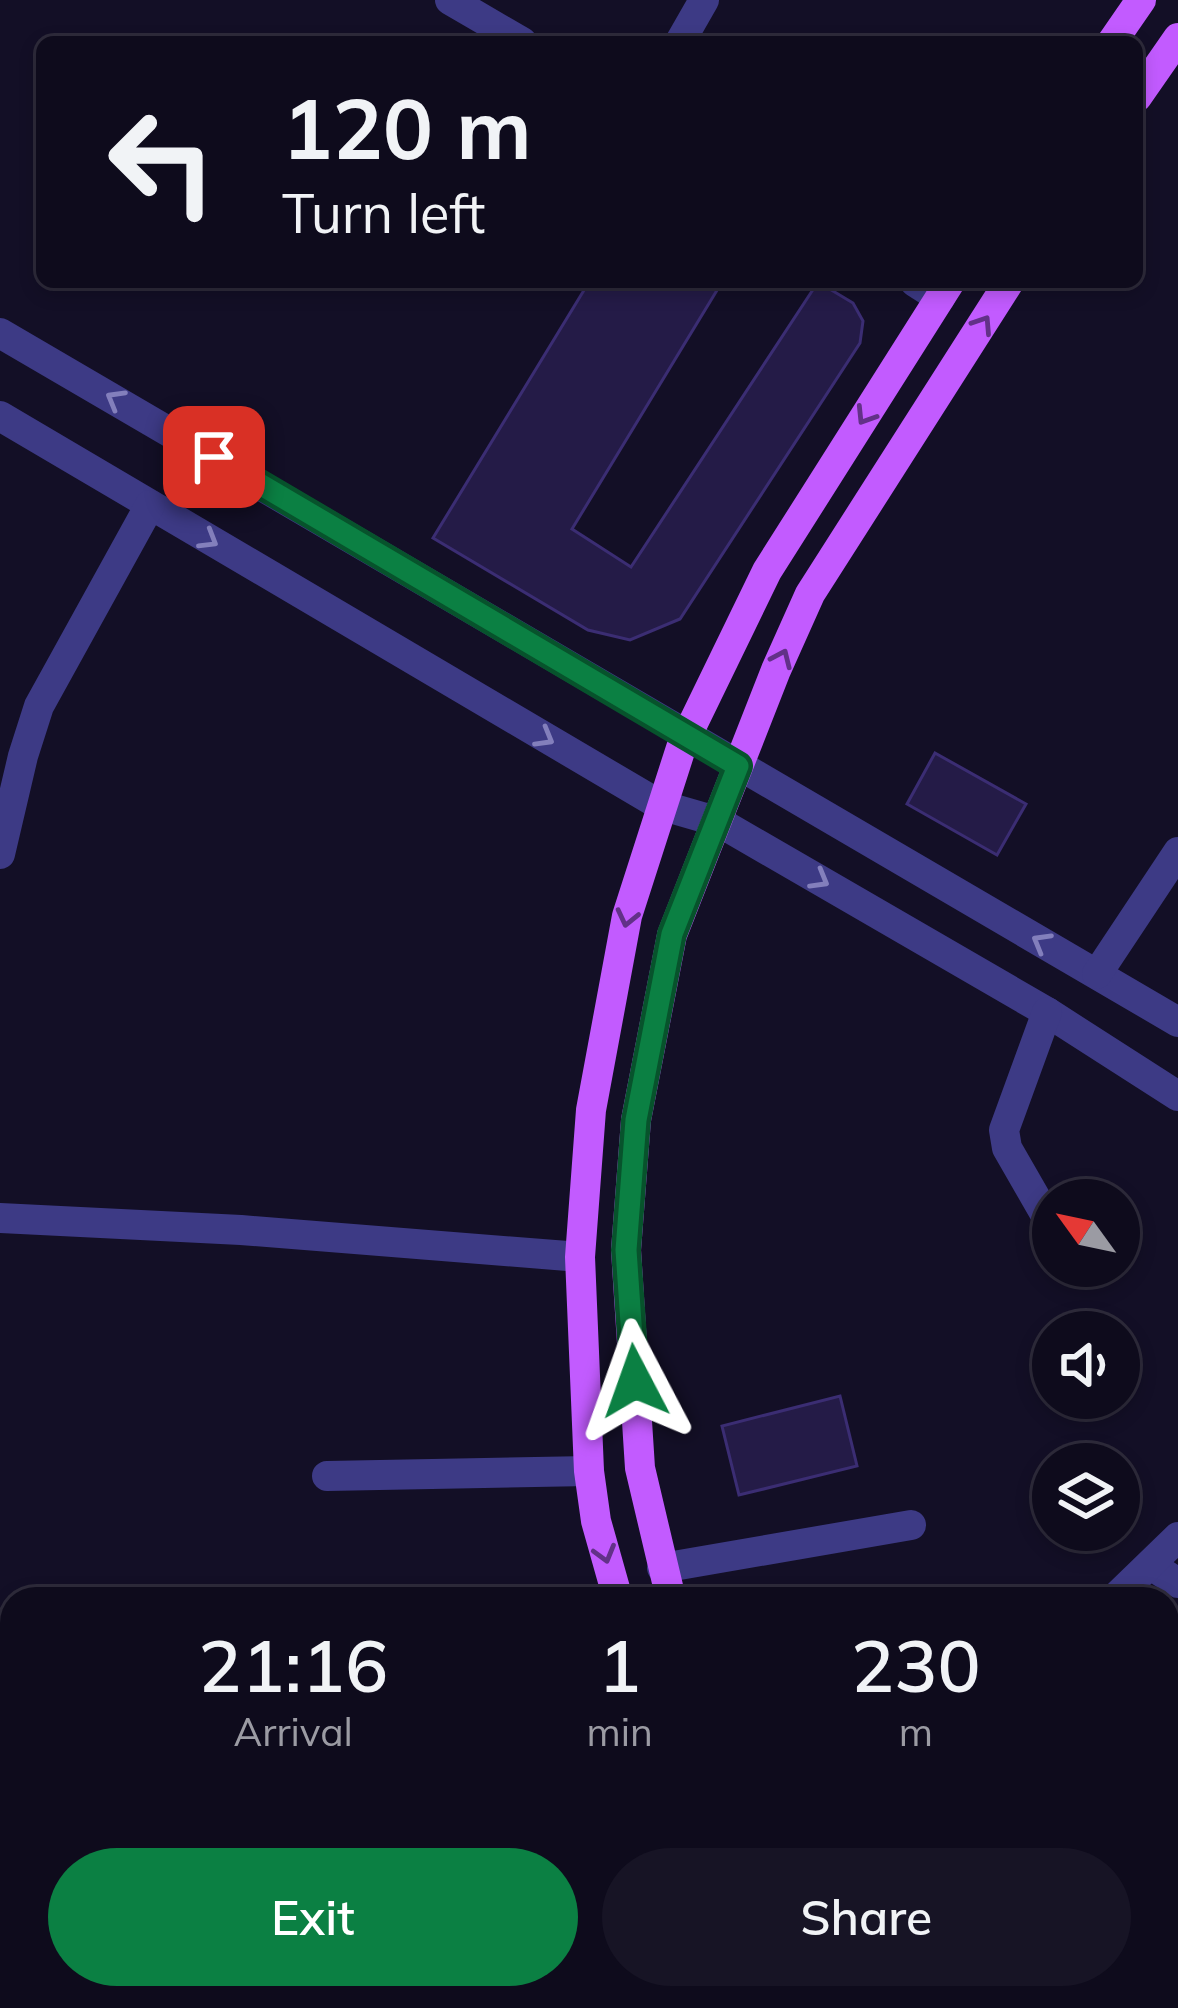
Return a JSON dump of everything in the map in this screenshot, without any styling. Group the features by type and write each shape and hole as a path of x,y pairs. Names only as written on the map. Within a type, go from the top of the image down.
{"main road":[{"path":"1116,36 1141,0"},
{"path":"1143,88 1178,38"},
{"path":"615,1587 596,1520 589,1471 580,1257 591,1110 627,916 686,736 766,571 934,288"},
{"path":"667,1587 640,1468 626,1250 636,1120 672,934 810,594 1005,288"}],"street":[{"path":"450,0 512,36"},
{"path":"683,36 704,0"},
{"path":"0,333 1178,1022"},
{"path":"0,416 660,805 719,822 1047,1012 1178,1096"},
{"path":"0,854 39,706 150,505"},
{"path":"1097,974 1178,851"},
{"path":"1032,1191 1007,1148 1004,1130 1047,1012"},
{"path":"0,1218 241,1230 580,1257"},
{"path":"327,1476 589,1471"},
{"path":"662,1568 911,1525"},
{"path":"1127,1587 1178,1537"},
{"path":"1151,1565 1178,1583"}],"building":[{"path":"585,288 718,288 572,529 631,567 814,288 828,288 853,303 863,321 860,343 680,619 630,640 588,630 433,538"},
{"path":"935,753 1026,804 997,855 907,804"},
{"path":"840,1396 857,1466 739,1495 722,1426"}],"route":[{"path":"214,457 738,766 672,934 636,1120 626,1250 635,1381"}]}
